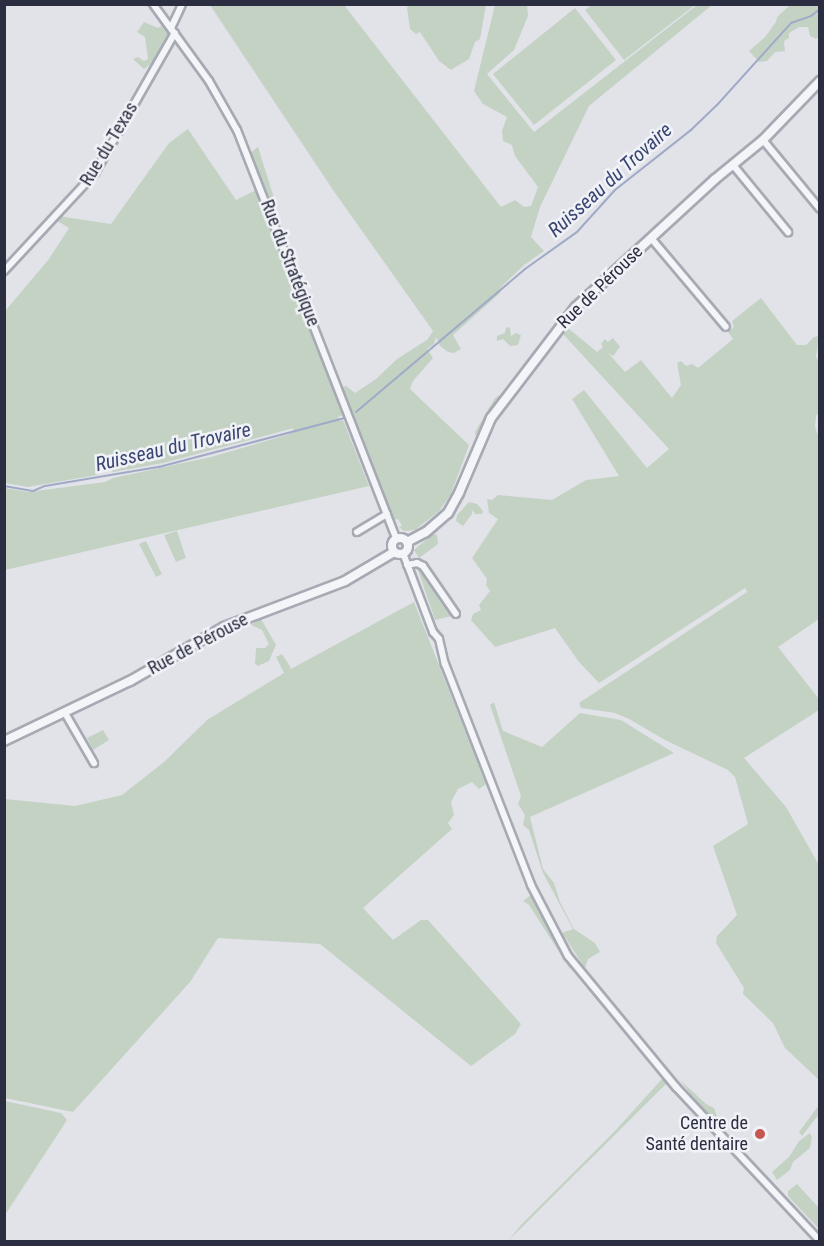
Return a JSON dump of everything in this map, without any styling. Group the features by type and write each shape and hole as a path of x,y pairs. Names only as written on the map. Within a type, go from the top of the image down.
{"street":[{"name":"Rue du Stratégique","path":"153,4 215,90 245,149 396,538"},
{"name":"Rue du Texas","path":"4,271 95,173 173,31 182,4"},
{"name":"Rue de Pérouse","path":"407,542 426,532 448,513 491,418 555,331 584,298 763,140 819,81"},
{"path":"763,140 819,209"},
{"path":"733,165 788,232"},
{"path":"651,238 726,327"},
{"path":"357,532 387,514"},
{"path":"396,538 402,538 407,542 407,550 403,553 393,552 392,544 396,538"},
{"name":"Rue de Pérouse","path":"4,741 130,681 224,627 345,581 393,552"},
{"path":"403,553 433,632 439,639 445,664 531,885 568,956 613,1014 819,1241"},
{"path":"407,565 417,563 423,566 456,614"},
{"path":"65,712 94,763"}],"green space":[{"path":"409,4 486,5 480,39 475,42 469,59 451,70 439,61 420,32 416,34 410,29 407,8"},
{"path":"210,5 344,5 501,207 515,200 524,207 531,206 538,187 515,156 512,145 503,141 502,131 507,117 483,104 474,91 495,5 527,5 528,16 514,50 487,74 534,132 697,5 712,5 589,106 540,207 531,237 544,251 524,265 500,288 500,293 453,335 461,349 454,353 448,352 440,346 436,337 434,344 427,349 433,358 413,381 410,389 469,445 451,494 439,511 415,530 404,531 399,527 402,526 398,519 393,520 342,387 346,386 355,393 376,379 397,359 427,340 433,331 333,190"},
{"path":"591,5 695,5 624,60 585,10"},
{"path":"790,5 819,5 819,36 816,39 810,36 808,27 799,27 789,33 789,38 784,41 785,51 775,52 767,61 759,62 749,51 765,37 777,17"},
{"path":"575,8 616,60 534,125 493,74"},
{"path":"144,22 158,28 164,24 168,34 151,64 144,69 133,59 138,57 144,61 148,59 145,37 137,32"},
{"path":"188,129 236,200 256,190 273,230 274,244 291,276 324,361 343,415 338,417 340,421 343,420 369,486 5,570 5,488 28,492 105,482 113,478 211,457 290,434 294,428 163,463 113,472 109,468 101,469 97,475 28,487 5,483 5,311 49,259 69,228 54,219 58,216 111,224 169,143"},
{"path":"258,147 274,198 270,202 251,152"},
{"path":"761,298 797,345 806,345 814,337 819,336 816,357 819,362 819,412 816,416 815,427 820,441 819,619 778,647 819,699 819,710 744,758 786,807 819,865 819,1080 785,1048 773,1023 743,994 744,988 716,943 717,936 737,915 713,846 748,824 735,777 728,770 665,740 629,719 615,713 581,708 579,703 747,592 745,588 599,683 579,662 555,628 495,647 471,620 473,614 481,610 479,605 490,591 486,585 487,579 472,558 498,519 489,513 487,499 492,500 498,495 552,500 586,480 619,476 572,399 584,390 647,468 669,449 563,334 568,328 597,352 603,347 601,344 605,339 608,342 613,338 620,347 613,356 608,353 625,372 641,360 672,398 681,385 677,363 681,361 686,366 692,364 698,368 733,339 728,332 734,327 732,321"},
{"path":"506,327 510,328 511,336 516,333 521,335 518,345 510,346 503,339 497,341 497,336 505,333"},
{"path":"499,395 501,398 475,436 475,432"},
{"path":"469,502 477,504 483,511 482,514 475,514 472,510 472,514 463,526 456,521 457,515"},
{"path":"177,531 186,558 176,562 164,535"},
{"path":"433,534 437,535 438,544 419,558 414,550"},
{"path":"146,541 162,574 156,577 139,544"},
{"path":"417,567 426,575 452,616 435,620"},
{"path":"414,602 486,784 479,789 472,782 458,789 451,802 454,815 448,823 452,829 363,908 393,940 421,920 428,920 521,1024 515,1034 471,1066 320,944 218,938 190,982 73,1112 5,1098 5,799 75,806 122,795 164,762 207,720 284,673 276,657 282,654 291,668 289,670"},
{"path":"261,619 276,645 269,661 258,666 255,664 256,648 265,648 269,644 262,630 251,625"},
{"path":"494,702 503,731 542,747 580,713 621,720 674,753 530,817 543,869 554,883 560,902 574,929 595,943 600,952 588,959 585,968 562,933 573,929 543,873 529,830 523,825 525,815 518,804 521,796 490,705"},
{"path":"103,730 109,740 93,750 87,738"},
{"path":"531,895 571,967 570,969 529,905 523,901"},
{"path":"662,1079 667,1083 508,1241 522,1224 614,1132"},
{"path":"680,1080 706,1104 714,1108 720,1125 701,1108"},
{"path":"5,1101 61,1113 67,1120 5,1215"},
{"path":"819,1105 819,1114 802,1136 799,1132"},
{"path":"810,1133 812,1137 810,1148 793,1162 790,1170 777,1180 772,1172 789,1157 799,1141"},
{"path":"797,1184 819,1208 819,1229 788,1196 788,1191"}],"waterway":[{"name":"Ruisseau du Trovaire","path":"356,412 525,269 577,232 615,190 691,130 717,105 791,23 811,16 820,9"},
{"name":"Ruisseau du Trovaire","path":"4,486 33,491 45,486 159,467 345,418"}],"place":[{"name":"Centre de Santé dentaire","path":"760,1134"}]}
